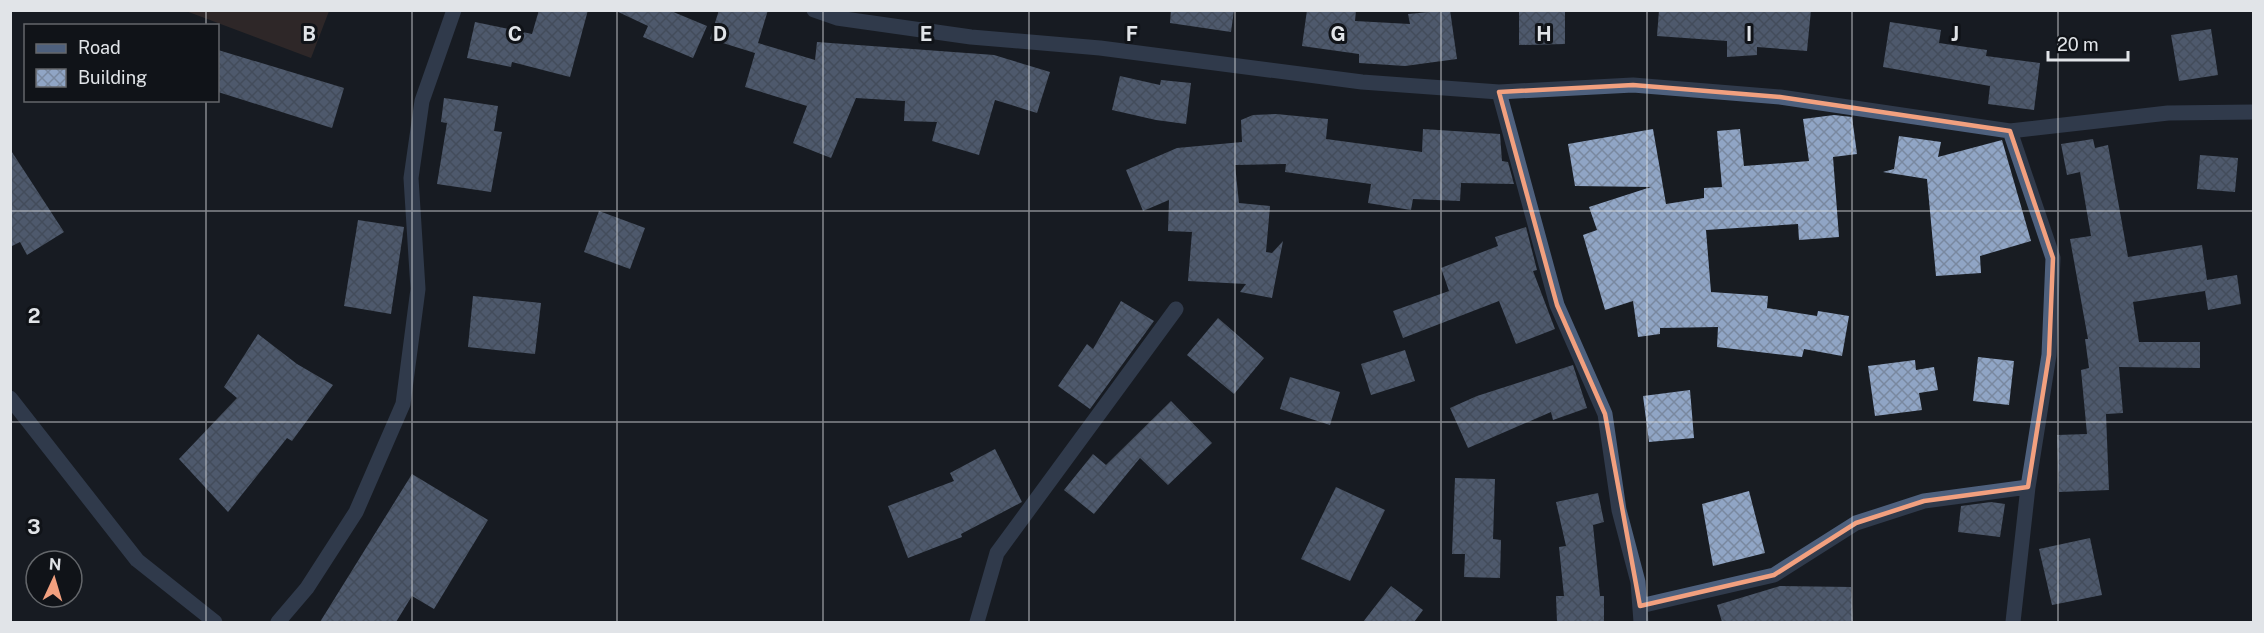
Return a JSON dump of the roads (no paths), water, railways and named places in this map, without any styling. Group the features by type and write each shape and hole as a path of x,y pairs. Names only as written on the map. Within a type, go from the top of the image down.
{"street":[{"path":"278,622 308,588 356,512 403,404 418,289 411,178 422,101 454,10"},
{"path":"814,10 837,18 971,37 1100,48 1362,82 1499,92 1633,85 1780,97 2010,130 2168,113 2253,112"},
{"path":"1499,92 1557,305 1605,414 1619,510 1638,582 1641,622"},
{"path":"2010,130 2053,258 2049,355 2028,487 2013,622"},
{"path":"977,622 997,553 1176,309"},
{"path":"10,398 137,560 215,622"},
{"path":"1640,606 1774,575 1856,523 1924,501 2028,487"}]}
